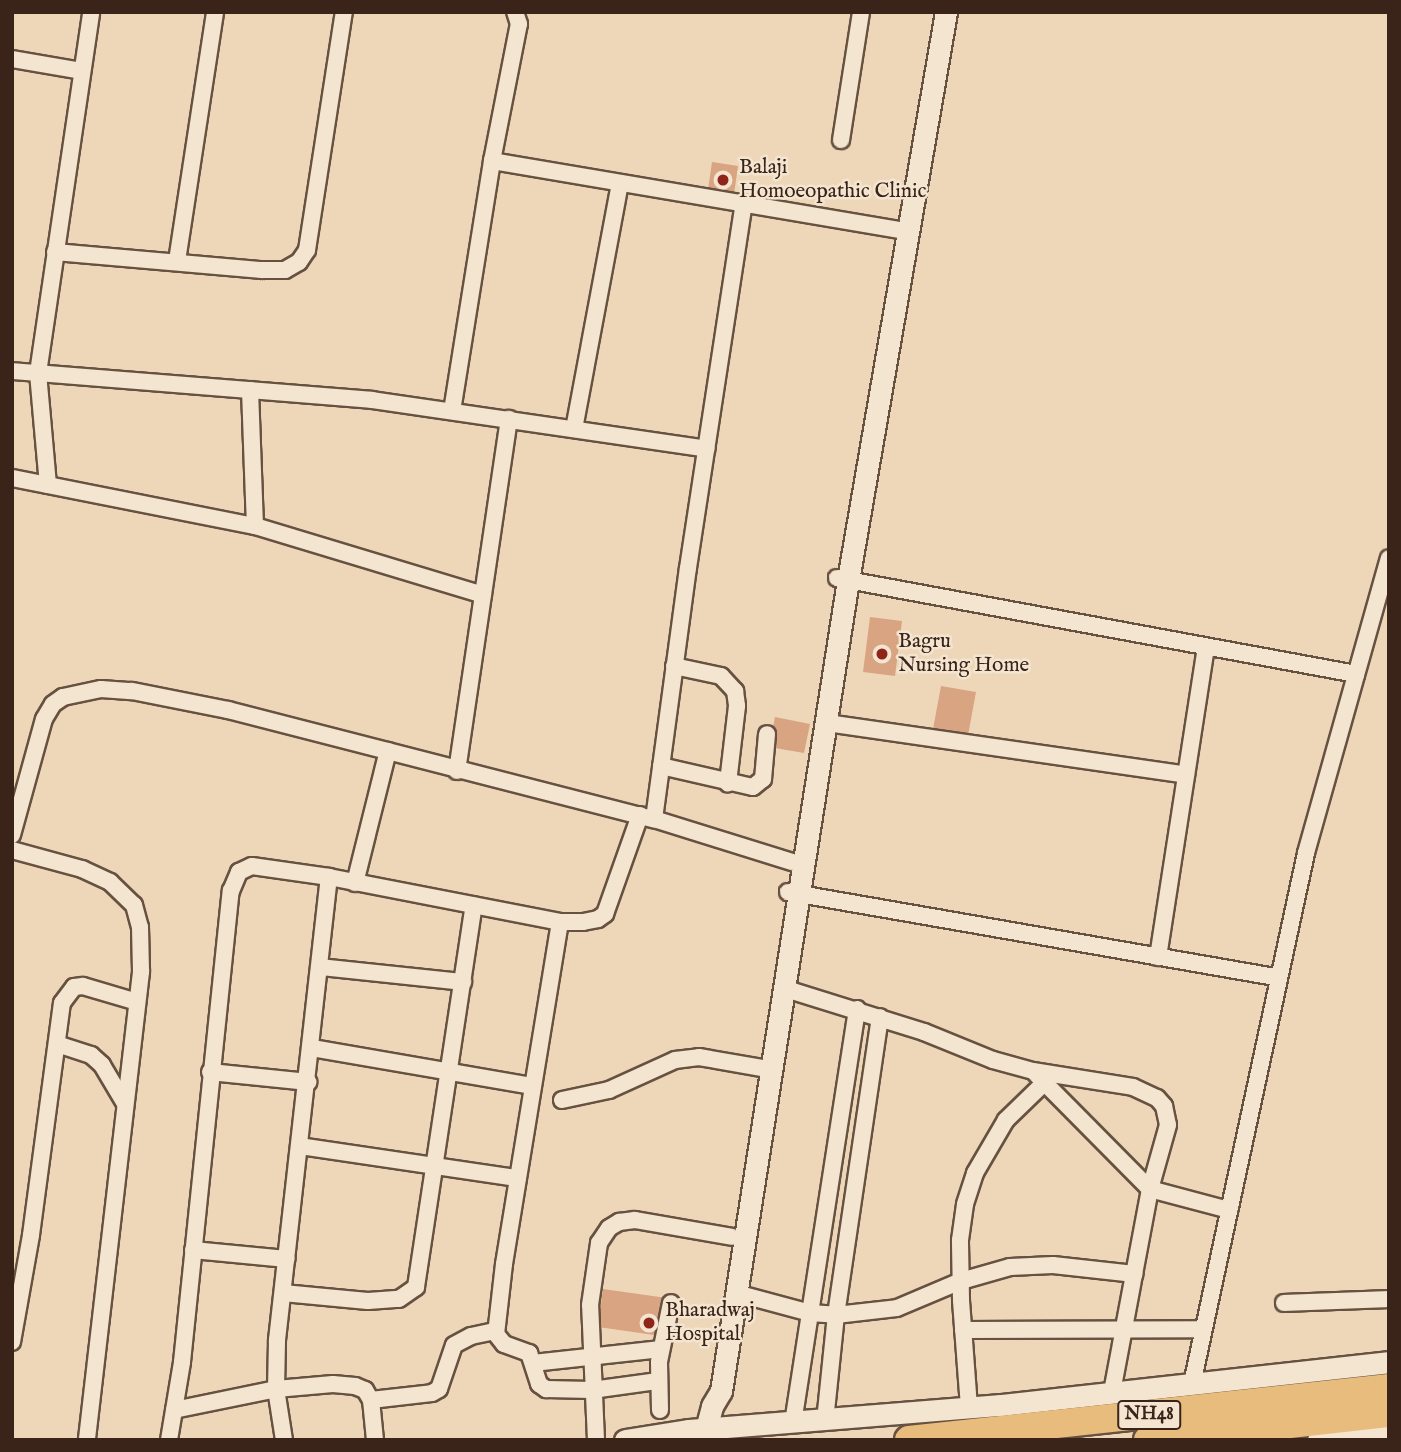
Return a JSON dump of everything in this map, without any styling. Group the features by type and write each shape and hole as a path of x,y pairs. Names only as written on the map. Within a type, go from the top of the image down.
{"highway":[{"name":"NH48","path":"909,1440 1389,1388"},
{"name":"NH48","path":"1147,1440 1389,1413"}],"main road":[{"path":"712,1406 710,1387 732,1237 827,723 842,579 933,12"},
{"path":"704,1435 712,1406 721,1391 786,989 794,893 792,862 946,12"},
{"path":"625,1440 704,1435 793,1423 1389,1362"},
{"path":"1318,1440 1389,1433"}],"street":[{"path":"48,485 37,373 91,12"},
{"path":"177,261 215,12"},
{"path":"55,252 285,270 299,262 307,250 344,12"},
{"path":"452,411 492,161 519,24 515,12"},
{"path":"841,140 861,12"},
{"path":"12,59 82,71"},
{"path":"492,161 898,230"},
{"path":"574,429 620,183"},
{"path":"169,1440 182,1362 210,1072 232,881 239,872 252,866 328,877 560,922 583,922 598,919 605,914 647,817 661,766 744,204"},
{"path":"12,371 372,400 706,449"},
{"path":"250,390 255,526"},
{"path":"457,771 509,418"},
{"path":"12,478 255,526 483,595"},
{"path":"1192,1384 1306,853 1389,558"},
{"path":"842,579 1356,674"},
{"path":"1158,957 1206,647"},
{"path":"674,666 720,677 736,691 737,706 728,783"},
{"path":"12,835 44,719 53,704 78,693 101,689 132,691 228,710 457,771 647,817 792,862"},
{"path":"827,723 1186,775"},
{"path":"661,766 728,783 753,787 760,785 763,779 767,734"},
{"path":"355,883 388,751"},
{"path":"12,850 82,869 110,882 134,905 141,950 87,1440"},
{"path":"284,1440 276,1389 283,1293 312,1048 328,877"},
{"path":"794,893 1279,978"},
{"path":"283,1293 368,1301 399,1299 416,1287 474,905"},
{"path":"560,922 517,1178 495,1331 504,1345 529,1353 539,1384 546,1390 592,1390 658,1381"},
{"path":"320,967 463,982"},
{"path":"12,1342 31,1236 62,1003 74,987 83,986 137,1002"},
{"path":"786,989 880,1017 1038,1077 1133,1087 1157,1098 1164,1106 1168,1125 1150,1189 1112,1392"},
{"path":"793,1423 857,1009"},
{"path":"825,1421 836,1315 880,1017"},
{"path":"57,1044 91,1055 102,1065 124,1102"},
{"path":"312,1048 533,1086"},
{"path":"562,1100 609,1090 675,1060 699,1058 762,1068"},
{"path":"210,1072 308,1082"},
{"path":"846,1075 871,1078"},
{"path":"1038,1077 1150,1189 1229,1210"},
{"path":"969,1407 960,1240 965,1204 975,1173 1006,1120 1038,1077"},
{"path":"300,1146 517,1178"},
{"path":"834,1153 859,1157"},
{"path":"596,1440 590,1357 590,1305 599,1243 609,1228 619,1222 635,1220 732,1237"},
{"path":"824,1223 849,1225"},
{"path":"193,1250 287,1259"},
{"path":"736,1293 810,1313 836,1315 897,1308 961,1281 1010,1267 1034,1265 1135,1274"},
{"path":"1284,1303 1389,1299"},
{"path":"660,1410 658,1381 671,1303"},
{"path":"963,1330 1203,1329"},
{"path":"371,1400 432,1393 439,1389 454,1345 471,1336 495,1331"},
{"path":"533,1363 662,1349"},
{"path":"801,1373 830,1375"},
{"path":"174,1410 276,1389 333,1384 355,1387 365,1390 371,1400 374,1440"}],"building":[{"path":"712,162 738,166 734,194 708,190"},
{"path":"870,617 902,621 895,676 863,672"},
{"path":"941,686 976,692 967,741 957,739 958,733 933,729"},
{"path":"775,717 810,724 804,753 769,747"},
{"path":"603,1289 667,1298 661,1336 598,1327"}],"place":[{"name":"Balaji Homoeopathic Clinic","path":"723,180"},
{"name":"Bagru Nursing Home","path":"882,654"},
{"name":"Bharadwaj Hospital","path":"649,1323"}]}
